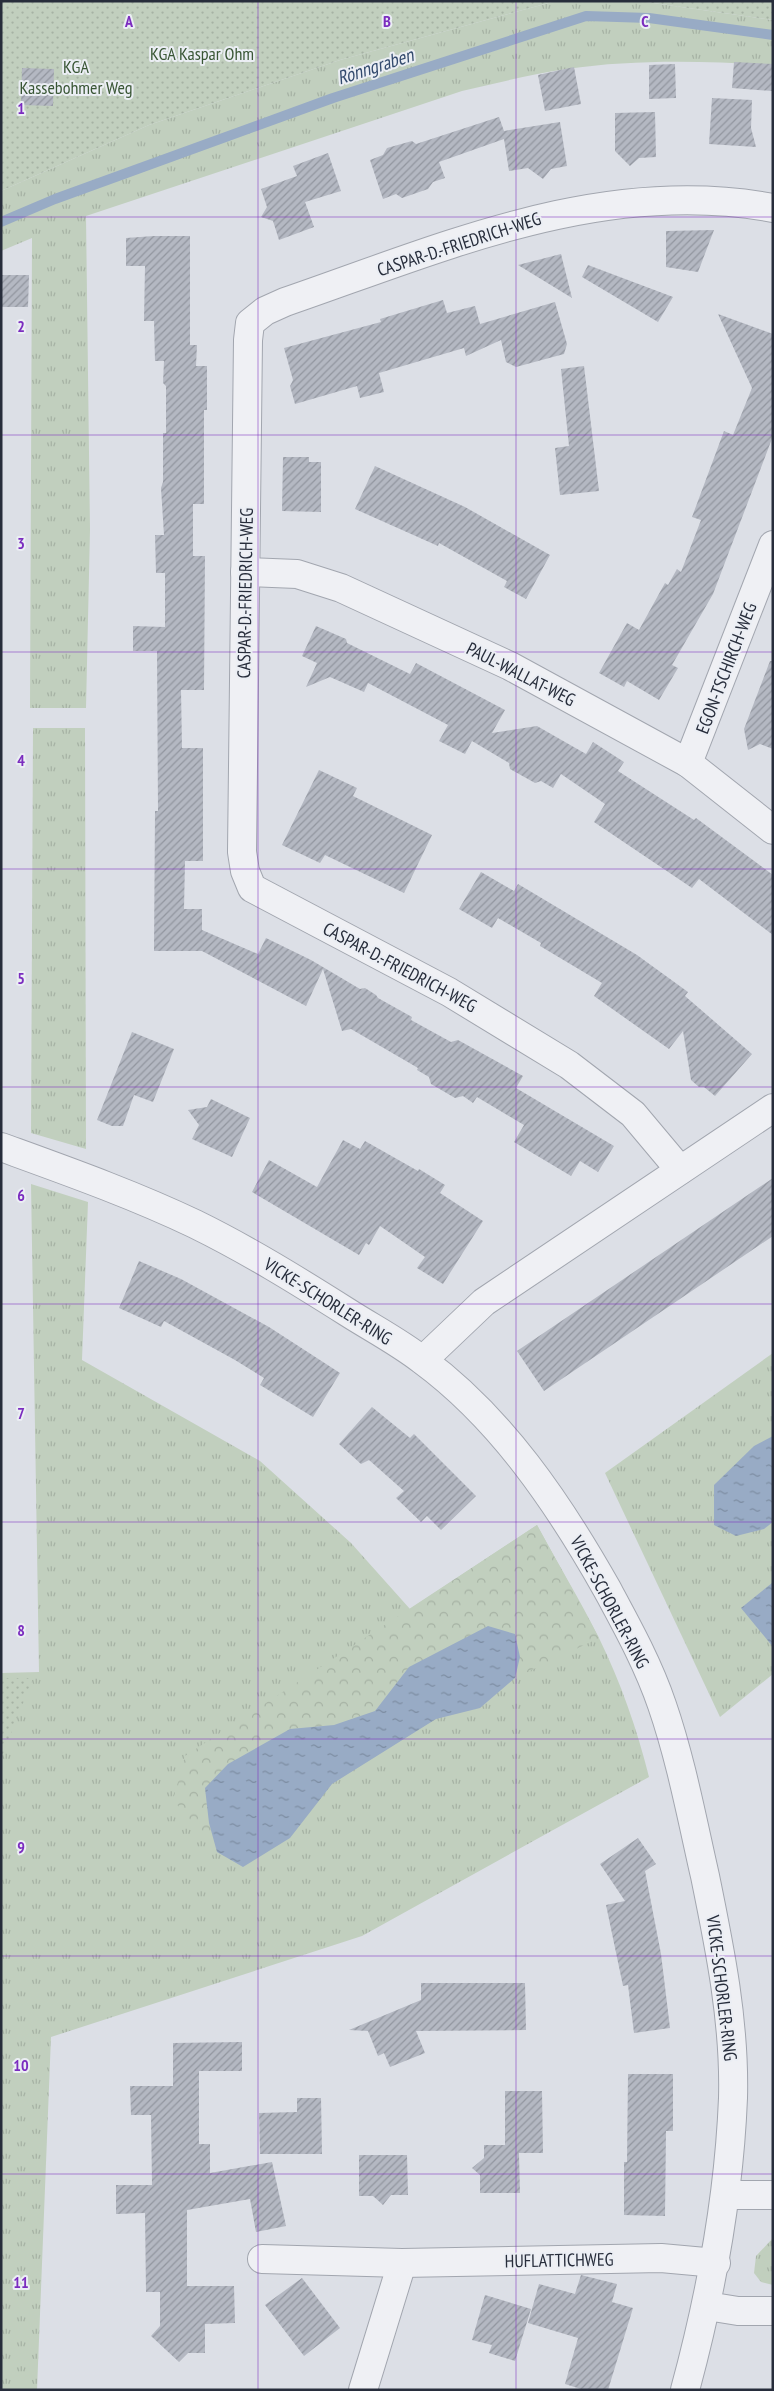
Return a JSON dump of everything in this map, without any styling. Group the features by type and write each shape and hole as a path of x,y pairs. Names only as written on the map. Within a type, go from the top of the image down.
{"street":[{"name":"CASPAR-D.-FRIEDRICH-WEG","path":"680,1170 633,1114 569,1065 449,992 252,888 245,872 242,852 248,340 250,324 265,311 285,302 506,226 566,212 661,200 751,204 773,208"},
{"name":"EGON-TSCHIRCH-WEG","path":"688,763 773,545"},
{"name":"PAUL-WALLAT-WEG","path":"245,572 297,574 341,588 510,666 688,763 773,830"},
{"path":"422,1360 484,1302 773,1108"},
{"name":"VICKE-SCHORLER-RING","path":"1,1148 96,1181 194,1224 276,1267 422,1360 476,1408 524,1462 565,1518 633,1637 661,1702 676,1752 720,1945 732,2056 733,2097 726,2194 716,2263 685,2390"},
{"path":"726,2194 773,2195"},
{"name":"HUFLATTICHWEG","path":"262,2259 402,2263 661,2258 716,2263"},
{"path":"363,2390 402,2263"},
{"path":"707,2306 738,2311 773,2311"}],"green space":[{"path":"1,1 556,1 340,60 149,125 1,191"},
{"path":"556,1 639,1 773,20 773,65 644,62 592,66 541,73 462,91 86,216 90,530 86,708 30,708 32,238 1,251 1,191 149,125 340,60"},
{"path":"639,1 773,1 773,20"},
{"path":"33,728 85,728 86,1149 31,1133"},
{"path":"31,1184 88,1202 82,1360 260,1461 351,1543 410,1609 537,1525 607,1655 628,1706 649,1777 362,1936 51,2037 37,2390 1,2390 1,1673 39,1672"},
{"path":"773,1353 773,1674 720,1717 605,1473"},
{"path":"537,1525 599,1638 515,1678 520,1657 409,1667 375,1711 334,1725 289,1729 205,1788 209,1823 217,1852 173,1800 185,1756"},
{"path":"1,1678 33,1678 1,1759"},
{"path":"773,2238 773,2285 761,2282 754,2273 756,2256"}],"water":[{"path":"773,1436 773,1522 764,1529 736,1536 714,1525 714,1485 754,1446"},
{"path":"773,1584 773,1647 741,1608"},
{"path":"488,1626 515,1634 520,1657 515,1678 480,1708 436,1719 332,1784 290,1838 243,1867 217,1852 209,1823 205,1788 228,1764 290,1729 334,1725 375,1711 409,1667"}],"building":[{"path":"734,62 773,64 772,91 732,88"},
{"path":"675,64 676,98 649,99 649,65"},
{"path":"574,67 581,104 545,111 538,75"},
{"path":"22,68 54,69 53,106 21,105"},
{"path":"712,98 752,100 751,128 756,147 709,144"},
{"path":"655,112 656,157 639,158 630,166 615,151 615,113"},
{"path":"499,117 504,131 560,122 567,166 551,169 543,179 528,168 509,171 504,139 439,162 445,178 433,182 428,189 402,198 396,194 383,199 370,160 383,155 387,148 412,141 416,144"},
{"path":"328,153 341,191 305,202 314,227 279,240 273,221 261,217 267,207 261,189 297,176 293,166"},
{"path":"714,230 698,272 666,267 666,231"},
{"path":"190,236 190,345 197,345 196,366 207,366 207,410 204,410 204,504 193,504 193,556 205,556 204,690 181,690 182,748 203,748 203,861 185,861 184,909 202,909 202,930 258,954 266,938 311,960 360,989 365,988 378,998 412,1017 411,1020 451,1042 458,1040 523,1076 516,1088 614,1146 598,1172 580,1161 571,1176 514,1142 524,1125 477,1097 473,1103 463,1096 455,1098 431,1084 429,1077 417,1070 418,1068 351,1029 342,1031 323,969 306,1006 202,951 154,951 155,811 158,811 157,651 133,651 133,626 165,627 165,573 156,573 155,535 164,535 161,488 163,482 163,433 166,433 166,386 163,383 164,361 155,361 154,321 144,321 145,266 126,266 126,238"},
{"path":"561,254 572,298 518,265"},
{"path":"588,265 673,297 658,322 582,277"},
{"path":"1,275 29,275 28,307 1,307"},
{"path":"443,300 447,313 475,306 480,324 555,302 567,344 564,354 516,367 506,362 501,340 466,356 464,348 379,373 384,392 360,398 357,386 295,404 290,386 293,380 284,348 381,322 380,319"},
{"path":"718,314 773,334 773,436 713,594 672,665 678,668 659,700 627,681 624,687 599,673 627,623 639,630 665,583 668,585 677,569 681,572 701,520 692,517 724,431 733,435 752,388"},
{"path":"584,366 599,491 560,495 555,448 569,446 561,369"},
{"path":"283,457 309,457 309,462 321,462 321,512 282,511"},
{"path":"375,466 465,507 550,555 526,599 504,587 507,581 439,543 438,546 355,509"},
{"path":"316,626 346,639 347,643 410,674 416,663 505,710 492,733 537,726 586,754 593,742 624,762 618,771 694,820 696,818 773,875 773,935 699,879 692,888 594,822 605,804 561,774 553,788 541,781 535,783 510,769 509,763 472,741 465,754 439,741 448,725 368,683 364,692 330,677 306,687 317,663 302,656"},
{"path":"770,661 773,661 773,749 760,744 748,750 744,729"},
{"path":"319,770 357,788 353,796 432,835 404,893 325,855 320,863 282,845"},
{"path":"481,872 514,891 518,884 637,955 688,992 685,996 752,1054 715,1096 704,1087 699,1087 691,1080 683,1031 669,1049 594,996 602,983 540,946 541,943 498,918 492,928 459,909"},
{"path":"132,1032 174,1049 153,1102 134,1095 123,1126 112,1126 97,1120"},
{"path":"211,1099 250,1118 232,1157 192,1139 199,1125 188,1110 207,1107"},
{"path":"343,1140 360,1149 365,1141 418,1171 419,1169 445,1185 440,1193 483,1221 443,1284 417,1268 425,1257 380,1226 369,1245 366,1243 359,1255 252,1192 269,1160 317,1187"},
{"path":"773,1178 773,1236 544,1391 517,1351"},
{"path":"139,1261 181,1279 269,1327 340,1373 313,1417 260,1385 264,1378 235,1360 164,1321 161,1327 119,1308"},
{"path":"372,1407 410,1438 414,1434 476,1496 441,1530 427,1516 421,1522 396,1498 404,1491 369,1460 361,1464 339,1444"},
{"path":"638,1838 656,1864 645,1871 661,1954 670,2028 634,2033 628,1985 623,1986 606,1905 625,1901 600,1864"},
{"path":"421,1983 525,1983 526,2030 416,2031 425,2053 390,2067 384,2053 378,2056 368,2031 349,2030 421,2000"},
{"path":"242,2042 242,2071 199,2071 199,2144 210,2144 210,2173 272,2162 286,2226 256,2232 250,2199 187,2210 187,2286 234,2286 235,2323 205,2324 205,2353 188,2353 179,2362 151,2336 160,2326 160,2292 146,2292 145,2213 116,2214 116,2185 152,2185 151,2115 131,2115 130,2086 173,2086 173,2043"},
{"path":"628,2074 673,2074 673,2131 666,2131 665,2216 624,2215 624,2162 627,2162"},
{"path":"505,2091 542,2091 543,2153 519,2153 520,2193 480,2193 480,2175 472,2168 484,2158 484,2145 505,2145"},
{"path":"297,2098 321,2098 322,2154 260,2154 259,2113 297,2112"},
{"path":"359,2155 407,2155 408,2195 391,2195 383,2205 373,2196 359,2196"},
{"path":"581,2275 617,2284 612,2302 633,2308 608,2390 584,2390 565,2384 578,2338 528,2323 539,2284 575,2294"},
{"path":"302,2278 340,2328 304,2356 265,2305"},
{"path":"485,2295 531,2309 515,2361 489,2353 492,2345 472,2340"}],"waterway":[{"name":"Rönngraben","path":"1,222 55,199 333,98 586,16 649,18 773,35"}],"park label":[{"name":"KGA Kaspar Ohm","path":"202,53"},
{"name":"KGA Kassebohmer Weg","path":"76,76"}]}
